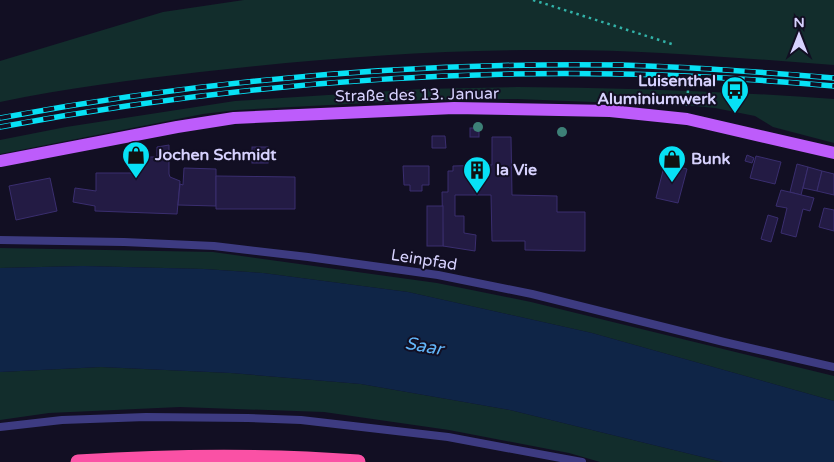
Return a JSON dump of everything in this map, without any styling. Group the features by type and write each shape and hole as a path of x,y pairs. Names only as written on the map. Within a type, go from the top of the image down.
{"highway":[{"path":"78,462 213,456 358,462"}],"main road":[{"name":"Straße des 13. Januar","path":"0,162 177,127 234,118 454,108 610,111 687,119 834,153"}],"lane":[{"name":"Leinpfad","path":"0,240 214,246 438,275 532,294 724,342 834,367"},
{"path":"0,427 62,420 146,418 301,420 448,437 582,462"}],"path":[{"path":"533,0 675,45"},
{"path":"688,90 688,105"}],"green space":[{"path":"244,0 834,0 834,65 689,54 580,50 501,50 286,63 125,81 0,102 0,61 163,12"},
{"path":"517,87 675,90 834,99 834,143 773,127 755,116 715,108 517,99 423,100 237,110 203,114 0,154 0,140 66,127 235,101 422,89"},
{"path":"0,248 213,252 437,283 531,302 834,376 834,401 592,333 408,292 263,273 204,269 83,266 0,268"},
{"path":"101,367 231,373 361,384 510,410 723,462 600,462 569,453 449,430 324,412 180,407 49,413 0,420 0,372"}],"water":[{"name":"Saar","path":"83,266 204,269 263,273 408,292 592,333 834,401 834,462 723,462 510,410 361,384 231,373 101,367 0,372 0,268"}],"building":[{"path":"470,128 479,128 479,137 470,137"},
{"path":"432,136 445,136 446,148 432,148"},
{"name":"la Vie","path":"492,137 511,137 512,195 557,196 557,212 585,212 585,251 525,250 525,241 492,241 491,195 455,195 455,216 464,216 464,233 476,235 475,251 443,246 442,192 448,192 448,171 453,171 453,166 492,165"},
{"name":"Jochen Schmidt","path":"169,145 169,174 170,177 180,181 177,214 95,211 95,206 73,202 75,188 96,191 96,173 133,173 133,157 157,157 157,147"},
{"path":"252,147 268,147 268,163 252,163"},
{"path":"747,155 754,158 752,163 745,161"},
{"path":"756,156 781,162 775,184 750,178"},
{"name":"Bunk","path":"665,163 687,169 678,203 656,198"},
{"path":"797,164 808,167 801,195 790,192"},
{"path":"403,166 429,166 429,185 422,185 422,191 410,191 410,185 404,185"},
{"path":"808,167 822,171 817,191 803,188"},
{"path":"184,168 216,169 216,206 178,205 180,184 183,185"},
{"path":"822,171 834,174 834,195 817,191"},
{"path":"216,176 295,177 295,209 216,209"},
{"path":"50,178 57,211 16,220 9,186"},
{"path":"781,190 814,198 810,211 803,209 796,237 781,233 787,208 776,206"},
{"path":"427,206 443,206 443,246 427,246"},
{"path":"824,208 834,210 834,231 819,227"},
{"path":"768,215 778,218 771,242 761,239"}],"railway":[{"path":"0,118 154,93 308,76 386,70 542,65 620,65 834,78"},
{"path":"0,127 154,102 231,92 386,79 464,75 673,75 834,86"}],"place":[{"name":"Luisenthal Aluminiumwerk","path":"735,114"},
{"name":"Jochen Schmidt","path":"136,179"},
{"name":"Bunk","path":"672,183"},
{"name":"la Vie","path":"477,194"}]}
